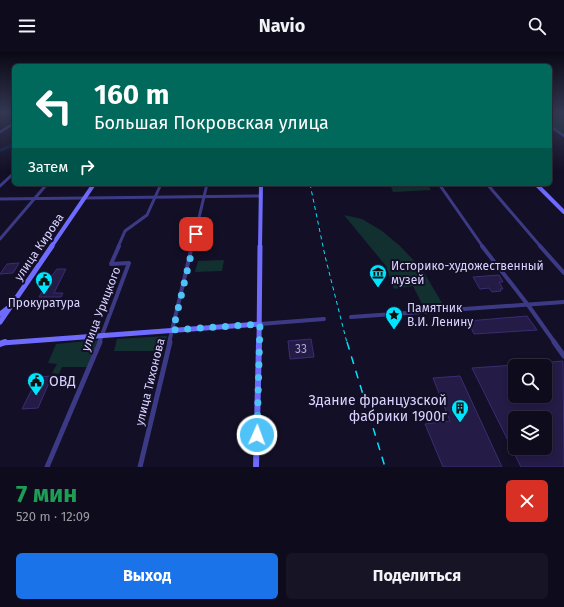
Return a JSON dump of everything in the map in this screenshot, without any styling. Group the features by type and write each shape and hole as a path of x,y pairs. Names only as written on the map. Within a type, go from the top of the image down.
{"main road":[{"name":"улица Кирова","path":"0,322 93,186"},
{"path":"256,467 260,324 261,186"},
{"path":"538,186 564,212"},
{"path":"0,314 14,302"},
{"path":"0,317 8,310"},
{"path":"2,342 260,324"}],"street":[{"path":"0,186 12,175"},
{"path":"0,240 45,186"},
{"name":"улица Урицкого","path":"47,467 102,336 129,263 111,264 122,235 129,226 147,215 159,186"},
{"name":"улица Тихонова","path":"140,467 207,186"},
{"path":"439,186 564,356"},
{"path":"489,186 564,273"},
{"path":"0,199 261,196"},
{"path":"351,317 564,302"},
{"path":"260,324 324,319"}],"green space":[{"path":"391,186 428,186 431,190 393,192"},
{"path":"344,215 362,219 382,231 400,246 422,269 442,303 422,304 413,286 394,289 386,266"},
{"path":"224,260 222,271 195,272 198,261"},
{"path":"167,336 163,351 114,351 117,339"},
{"path":"98,340 87,367 62,367 59,374 52,373 57,364 48,363 56,344"}],"building":[{"path":"19,263 13,273 0,274 7,264"},
{"path":"57,269 66,269 54,293 63,293 61,297 39,297 50,285 47,285 45,282"},
{"path":"499,275 503,282 499,282 503,289 500,289 501,291 492,292 489,288 480,289 473,277"},
{"path":"527,316 537,330 474,334 468,321"},
{"path":"311,339 314,357 290,359 288,341"},
{"path":"563,361 564,467 521,467 515,455 552,455 552,411 508,411 508,441 472,368 508,365 508,403 552,403 552,362"},
{"name":"ОВД","path":"52,376 38,408 22,409 38,377"},
{"name":"Здание французской фабрики 1900г","path":"460,376 502,467 443,467 425,424 450,421 433,378"}],"waterway":[{"path":"0,151 12,145"}],"railway":[{"path":"310,186 325,256 347,343"},
{"path":"347,342 385,467"}],"place":[{"name":"Историко-художественный музей","path":"378,288"},
{"name":"Прокуратура","path":"44,295"},
{"name":"Памятник В.И. Ленину","path":"394,330"},
{"name":"ОВД","path":"36,396"},
{"name":"Здание французской фабрики 1900г","path":"460,423"}],"route":[{"path":"196,234 173,330 260,324 257,435"}]}
